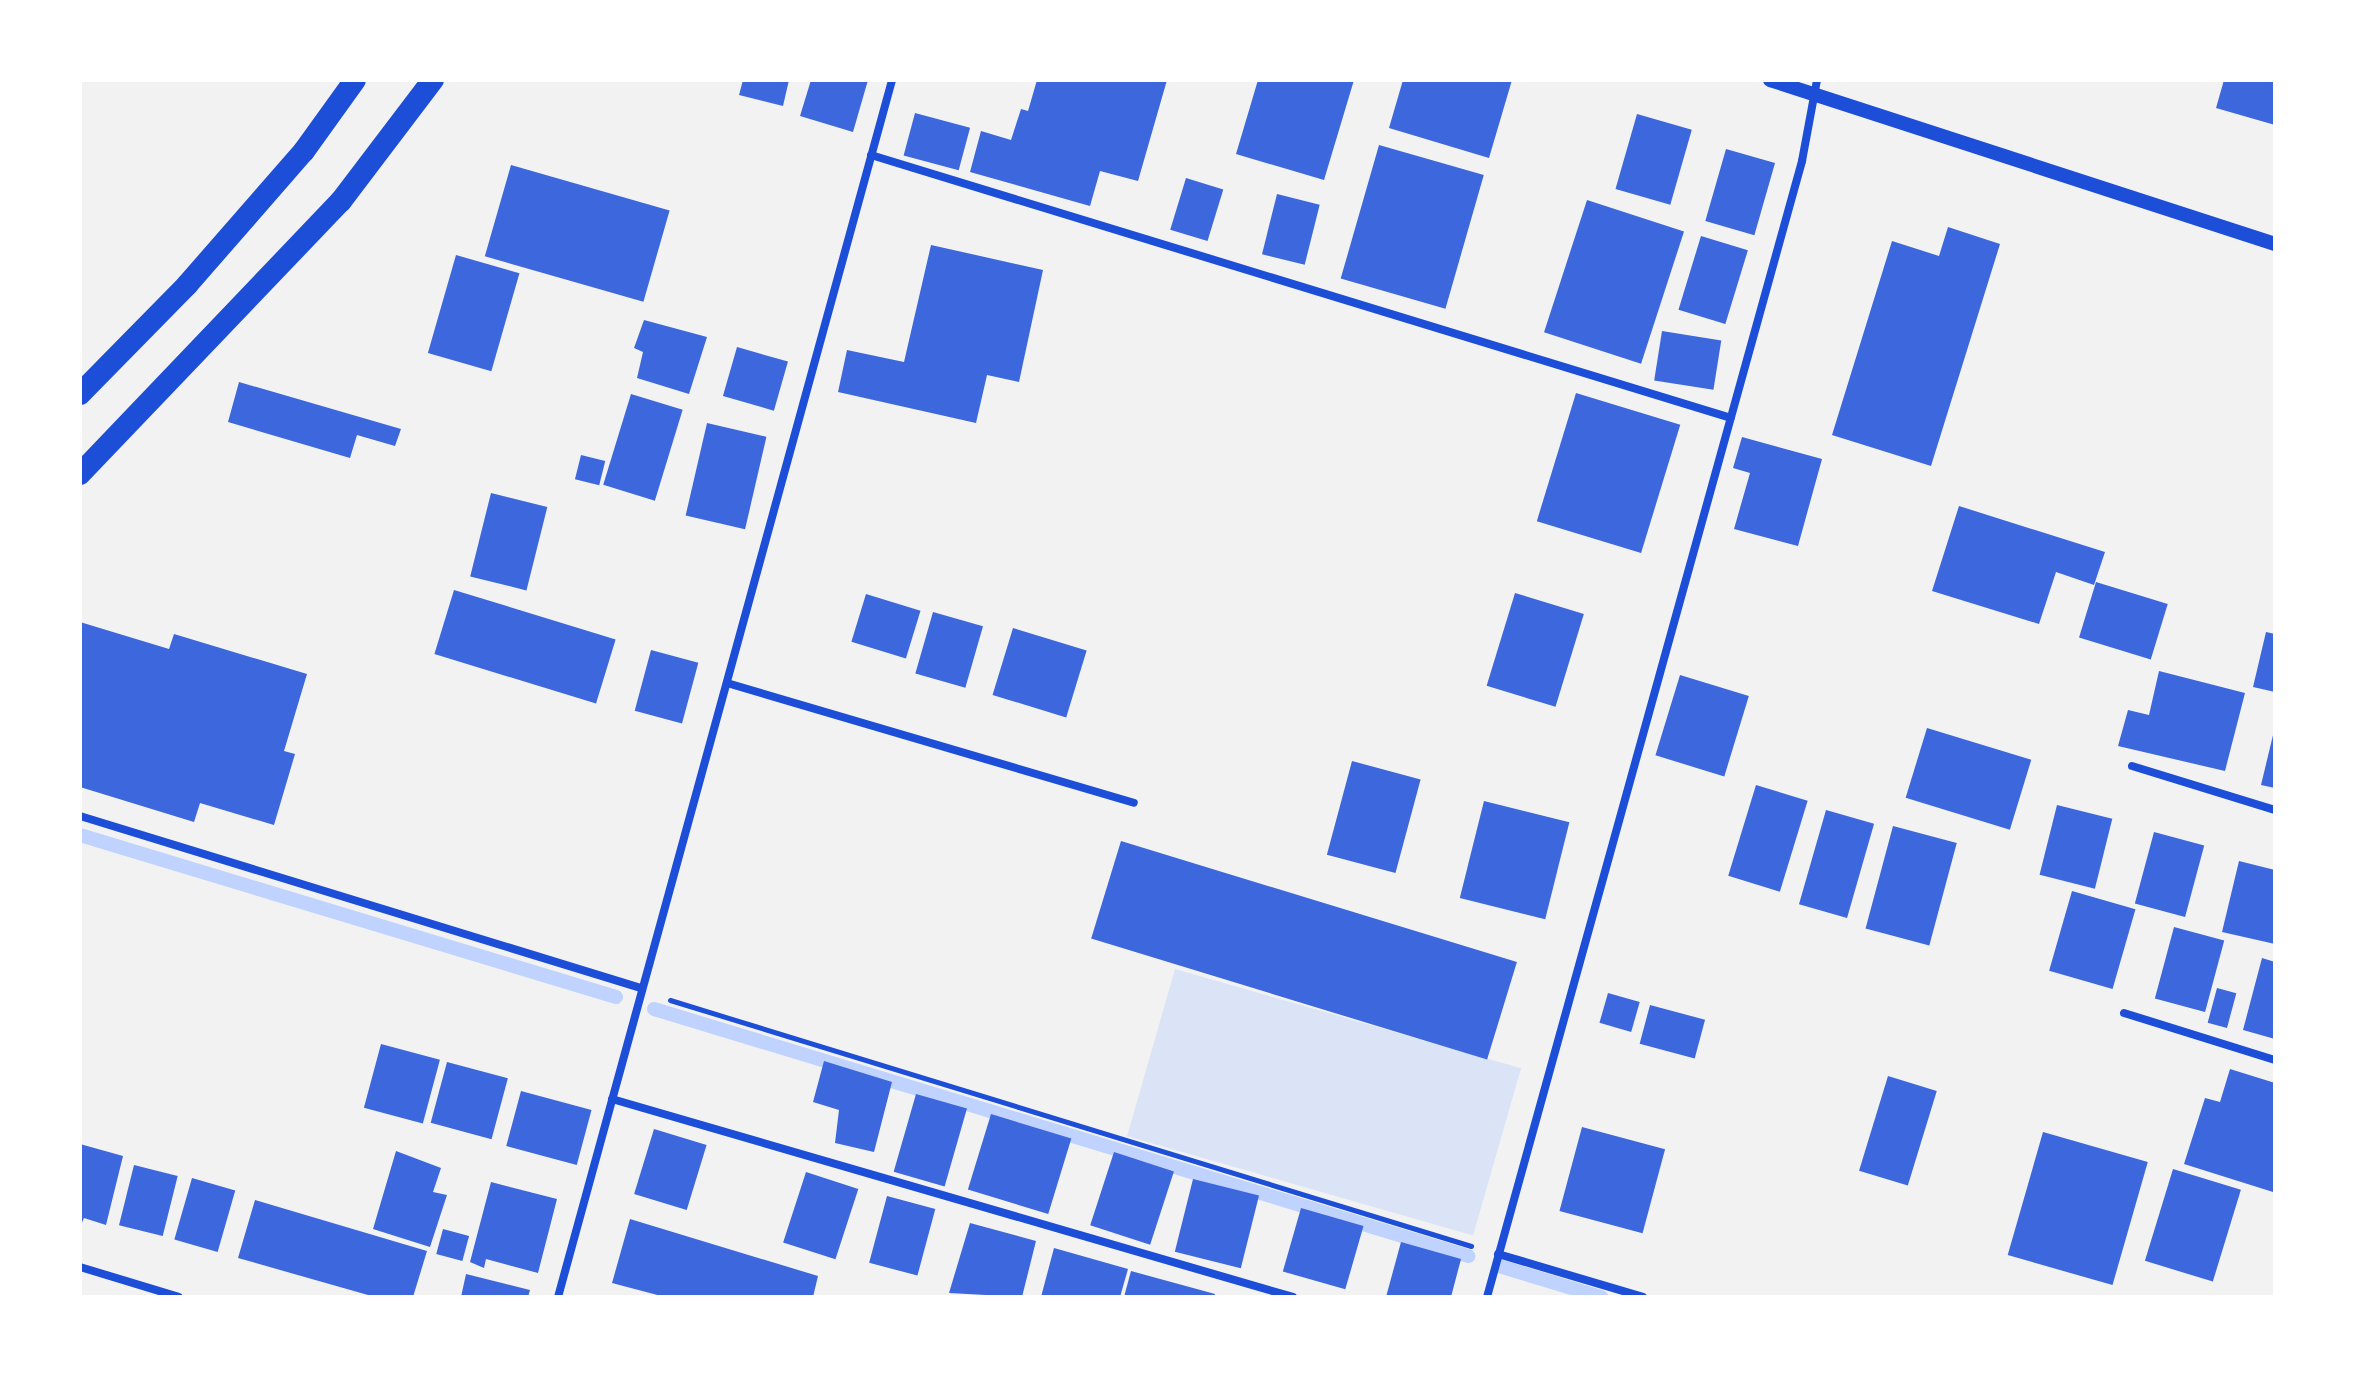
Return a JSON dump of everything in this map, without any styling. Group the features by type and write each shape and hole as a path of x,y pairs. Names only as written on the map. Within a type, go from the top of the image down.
{"highway":[{"path":"80,394 216,252 304,151 355,80"},
{"path":"80,474 341,201 433,80"}],"street":[{"path":"558,1297 892,80"},
{"path":"1770,80 1816,87 2275,244"},
{"path":"1487,1297 1802,161 1816,87"},
{"path":"871,155 1731,418"},
{"path":"727,683 1134,803"},
{"path":"2132,766 2275,810"},
{"path":"80,816 641,988"},
{"path":"2124,1013 2275,1060"},
{"path":"612,1099 1293,1297"},
{"path":"1498,1254 1643,1297"},
{"path":"80,1267 179,1297"}],"path":[{"path":"641,988 1498,1254"}],"shaded area":[{"path":"1175,969 1521,1068 1473,1235 1127,1136"}],"building":[{"path":"743,80 789,80 783,106 739,95"},
{"path":"811,80 868,80 853,132 800,116"},
{"path":"1037,80 1167,80 1138,181 1100,171 1090,206 970,172 981,131 1011,140 1021,109 1028,111"},
{"path":"1258,80 1354,80 1324,180 1236,154"},
{"path":"1403,80 1512,80 1489,158 1389,128"},
{"path":"2224,80 2275,80 2275,125 2216,108"},
{"path":"915,113 970,128 959,170 904,156"},
{"path":"1637,114 1692,130 1670,205 1616,189"},
{"path":"1379,145 1484,175 1445,309 1341,279"},
{"path":"1726,149 1775,163 1754,235 1705,221"},
{"path":"511,165 670,210 643,302 485,256"},
{"path":"1186,178 1223,189 1208,241 1170,230"},
{"path":"1277,194 1320,205 1305,265 1262,254"},
{"path":"1587,200 1684,232 1641,364 1544,332"},
{"path":"1948,227 2000,244 1931,466 1832,435 1892,241 1939,256"},
{"path":"1701,236 1748,250 1725,324 1678,310"},
{"path":"931,245 1043,270 1019,382 987,375 976,423 838,392 847,350 904,362"},
{"path":"456,255 519,273 491,371 428,353"},
{"path":"644,320 707,337 689,394 637,378 643,352 634,348"},
{"path":"1662,331 1721,340 1713,390 1654,380"},
{"path":"737,347 788,362 774,411 723,396"},
{"path":"239,382 401,429 395,446 357,435 350,458 228,422"},
{"path":"1576,393 1680,425 1641,553 1537,521"},
{"path":"631,394 683,410 655,501 603,485"},
{"path":"707,423 766,437 745,529 686,516"},
{"path":"1742,437 1822,459 1798,546 1734,529 1750,473 1733,468"},
{"path":"581,455 605,461 599,485 575,479"},
{"path":"491,493 547,507 526,590 470,576"},
{"path":"1959,506 2105,552 2094,585 2056,572 2039,624 1932,591"},
{"path":"2096,582 2168,604 2151,659 2079,637"},
{"path":"454,590 616,639 596,703 434,654"},
{"path":"1515,593 1584,614 1555,707 1487,686"},
{"path":"866,594 921,611 906,658 851,642"},
{"path":"933,612 983,626 965,688 915,674"},
{"path":"80,622 169,649 174,634 307,674 284,751 295,754 274,825 200,803 194,822 80,787"},
{"path":"1013,628 1087,651 1066,717 993,695"},
{"path":"2266,632 2275,634 2275,692 2253,687"},
{"path":"651,650 698,663 682,724 635,711"},
{"path":"2159,671 2245,693 2225,771 2118,746 2128,710 2149,715"},
{"path":"1680,675 1749,696 1724,776 1655,755"},
{"path":"1927,728 2031,760 2010,830 1906,798"},
{"path":"2275,731 2275,788 2261,785"},
{"path":"1352,761 1421,779 1395,873 1327,855"},
{"path":"1756,785 1808,801 1780,892 1728,876"},
{"path":"1484,801 1569,822 1545,919 1460,898"},
{"path":"2057,805 2112,819 2095,889 2040,875"},
{"path":"1826,810 1874,824 1847,918 1799,904"},
{"path":"1893,826 1957,843 1929,945 1866,928"},
{"path":"2154,832 2204,845 2185,917 2135,903"},
{"path":"1121,841 1517,962 1487,1060 1091,939"},
{"path":"2239,861 2275,870 2275,944 2222,932"},
{"path":"2072,891 2135,909 2113,989 2049,971"},
{"path":"2174,927 2224,940 2205,1012 2155,998"},
{"path":"2262,958 2275,962 2275,1039 2243,1030"},
{"path":"2217,988 2236,993 2227,1028 2208,1023"},
{"path":"1608,993 1640,1002 1631,1032 1599,1023"},
{"path":"1650,1005 1705,1020 1695,1058 1640,1044"},
{"path":"381,1044 440,1060 423,1124 364,1108"},
{"path":"824,1061 892,1082 874,1152 835,1143 839,1110 813,1102"},
{"path":"447,1062 508,1078 492,1139 431,1123"},
{"path":"2230,1069 2275,1083 2273,1192 2184,1164 2205,1098 2220,1102"},
{"path":"1888,1076 1937,1091 1908,1186 1859,1171"},
{"path":"521,1091 592,1110 577,1165 506,1146"},
{"path":"916,1094 967,1109 945,1186 894,1172"},
{"path":"991,1114 1071,1139 1048,1214 968,1190"},
{"path":"1582,1127 1665,1149 1643,1233 1559,1211"},
{"path":"654,1129 707,1145 687,1210 634,1194"},
{"path":"2043,1132 2148,1162 2112,1285 2008,1255"},
{"path":"80,1144 123,1156 106,1225 84,1218 80,1227"},
{"path":"396,1151 441,1168 433,1192 447,1195 430,1247 373,1229"},
{"path":"1114,1152 1174,1171 1150,1245 1090,1225"},
{"path":"134,1165 178,1176 163,1236 119,1225"},
{"path":"2173,1169 2241,1190 2213,1282 2145,1261"},
{"path":"806,1172 858,1189 835,1259 783,1242"},
{"path":"192,1178 235,1190 218,1252 174,1240"},
{"path":"1193,1179 1259,1195 1241,1268 1175,1252"},
{"path":"491,1182 557,1199 538,1273 486,1259 484,1268 470,1262"},
{"path":"887,1196 935,1209 917,1276 869,1263"},
{"path":"255,1200 427,1251 413,1297 375,1297 238,1258"},
{"path":"1301,1208 1363,1226 1345,1289 1283,1271"},
{"path":"630,1219 818,1276 813,1297 665,1297 612,1283"},
{"path":"970,1223 1036,1241 1022,1297 949,1293"},
{"path":"443,1229 469,1236 462,1261 436,1254"},
{"path":"1401,1242 1461,1259 1451,1297 1386,1297"},
{"path":"1054,1248 1128,1269 1120,1297 1041,1297"},
{"path":"1131,1271 1215,1294 1214,1297 1124,1297"},
{"path":"466,1274 530,1290 528,1297 461,1297"}],"waterway":[{"path":"80,835 616,997"},
{"path":"654,1009 1468,1256"},
{"path":"1499,1266 1601,1297"}]}
